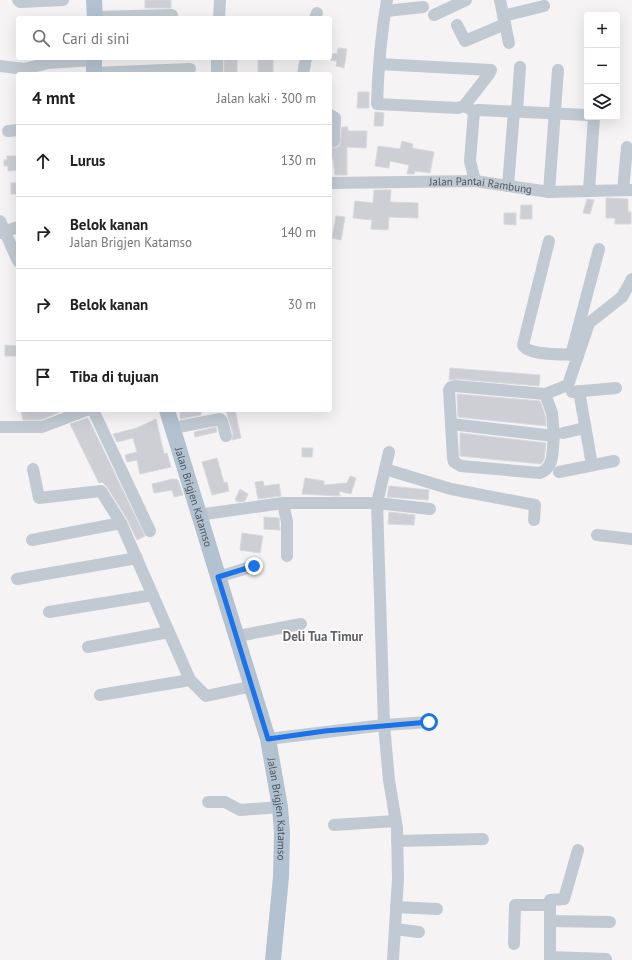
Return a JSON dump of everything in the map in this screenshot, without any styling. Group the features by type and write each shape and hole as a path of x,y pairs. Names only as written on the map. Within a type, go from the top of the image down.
{"main road":[{"path":"94,0 95,16"},
{"name":"Jalan Brigjen Katamso","path":"168,412 198,515 238,636 268,739 280,808 281,876 273,960"}],"street":[{"path":"22,0 63,0"},
{"path":"219,16 220,0"},
{"path":"434,15 466,0"},
{"path":"500,0 509,43"},
{"path":"423,7 386,6 380,38 377,104 555,114 584,114"},
{"path":"457,25 465,41 504,20 544,6"},
{"path":"146,16 172,15"},
{"path":"217,60 217,72"},
{"path":"303,72 306,60"},
{"path":"0,66 28,71 48,63 190,69"},
{"path":"379,64 490,70 469,109 470,161 476,181"},
{"path":"508,186 520,66"},
{"path":"549,192 558,70"},
{"path":"332,116 335,118 334,142"},
{"path":"589,190 594,120"},
{"path":"627,147 628,190"},
{"name":"Jalan Pantai Rambung","path":"332,183 447,180 476,181 549,192 628,190"},
{"path":"16,227 2,228 16,257"},
{"path":"549,241 522,340 523,345 524,348 533,352 574,355"},
{"path":"552,391 570,382 574,355 599,249"},
{"path":"574,355 589,323 622,296 632,279"},
{"path":"552,391 554,418 558,435 551,465 546,471 540,473 470,467 461,466 454,462 449,397 451,386 552,391 565,392 616,388"},
{"path":"579,391 592,466"},
{"path":"0,427 42,427 81,412"},
{"path":"87,412 150,531"},
{"path":"173,428 220,419 222,421 226,436"},
{"path":"451,424 558,435 586,428"},
{"path":"389,452 377,503 384,725 388,780 397,841 398,879 393,960"},
{"path":"559,472 614,461"},
{"path":"33,469 39,498 101,491 121,523 190,680 206,696 253,686"},
{"path":"385,469 452,489 535,505 534,520"},
{"path":"198,515 283,503 377,503 430,509"},
{"path":"283,503 287,522 287,556"},
{"path":"32,540 121,523"},
{"path":"597,535 632,539"},
{"path":"17,578 137,558"},
{"path":"218,577 254,566"},
{"path":"49,612 153,595"},
{"path":"238,636 301,624"},
{"path":"88,647 169,632"},
{"path":"100,695 190,680"},
{"path":"268,739 384,725 429,722"},
{"path":"208,802 225,802 240,810 280,808"},
{"path":"334,825 395,821"},
{"path":"397,841 483,840"},
{"path":"578,850 564,899 550,900 550,959 606,959"},
{"path":"514,944 515,905 550,905"},
{"path":"396,907 437,909"},
{"path":"550,921 610,922"},
{"path":"395,929 419,932"}],"building":[{"path":"145,0 171,0 171,8 145,8"},
{"path":"338,48 347,49 344,68 336,66 337,61 330,60 332,60 332,53 337,54"},
{"path":"224,60 237,60 237,72 224,72"},
{"path":"258,60 273,60 273,72 258,72"},
{"path":"358,92 369,92 369,108 357,108"},
{"path":"375,112 384,113 383,126 374,126"},
{"path":"342,127 348,127 348,131 367,131 366,148 347,147 347,175 335,175 332,159 332,147 337,148 340,145"},
{"path":"402,141 413,144 412,148 434,152 430,173 415,171 414,174 407,174 409,165 390,161 389,168 375,166 378,146 400,149"},
{"path":"7,156 16,156 16,170 8,171 8,166 4,166 4,160 7,160"},
{"path":"11,183 16,183 16,194 11,194"},
{"path":"374,190 391,190 390,202 418,203 418,218 389,217 388,230 371,229 372,220 353,218 355,201 373,203"},
{"path":"606,198 628,199 628,212 631,212 631,224 615,224 615,218 606,218"},
{"path":"587,199 594,200 590,214 583,213"},
{"path":"521,205 532,205 532,219 520,219"},
{"path":"504,213 516,213 516,225 504,224"},
{"path":"336,216 345,217 341,240 332,238"},
{"path":"5,345 16,346 16,356 5,356"},
{"path":"450,368 540,375 539,386 456,379 449,380"},
{"path":"457,394 540,401 545,415 546,426 458,417"},
{"path":"21,412 60,412 41,420 23,420"},
{"path":"180,412 201,412 201,415 180,419"},
{"path":"227,412 235,412 241,438 232,440 233,434"},
{"path":"88,418 145,536 137,540 127,519 107,487 102,482 99,483 70,424"},
{"path":"156,419 164,454 167,453 171,467 140,474 137,460 127,462 125,455 137,452 133,438 117,442 113,434 137,428"},
{"path":"216,427 217,432 195,437 194,432"},
{"path":"460,433 546,443 544,460 541,464 460,456"},
{"path":"302,448 313,448 312,457 302,457"},
{"path":"217,458 224,483 227,482 229,491 212,495 202,462"},
{"path":"350,476 356,478 351,494 339,491 340,496 302,494 305,478 324,481 324,485 347,483"},
{"path":"173,479 178,480 183,495 174,497 172,490 154,493 152,484"},
{"path":"263,481 264,486 279,484 281,496 258,499 255,482"},
{"path":"389,486 429,490 428,500 387,497"},
{"path":"240,489 248,494 245,501 239,502 235,500"},
{"path":"389,512 415,515 414,525 388,524"},
{"path":"264,517 279,518 280,530 264,529"},
{"path":"242,533 263,536 260,553 240,550"}],"district":[{"name":"Deli Tua Timur","path":"323,636"}],"route":[{"path":"254,566 218,577 238,636 268,739 325,731 429,722"}]}
